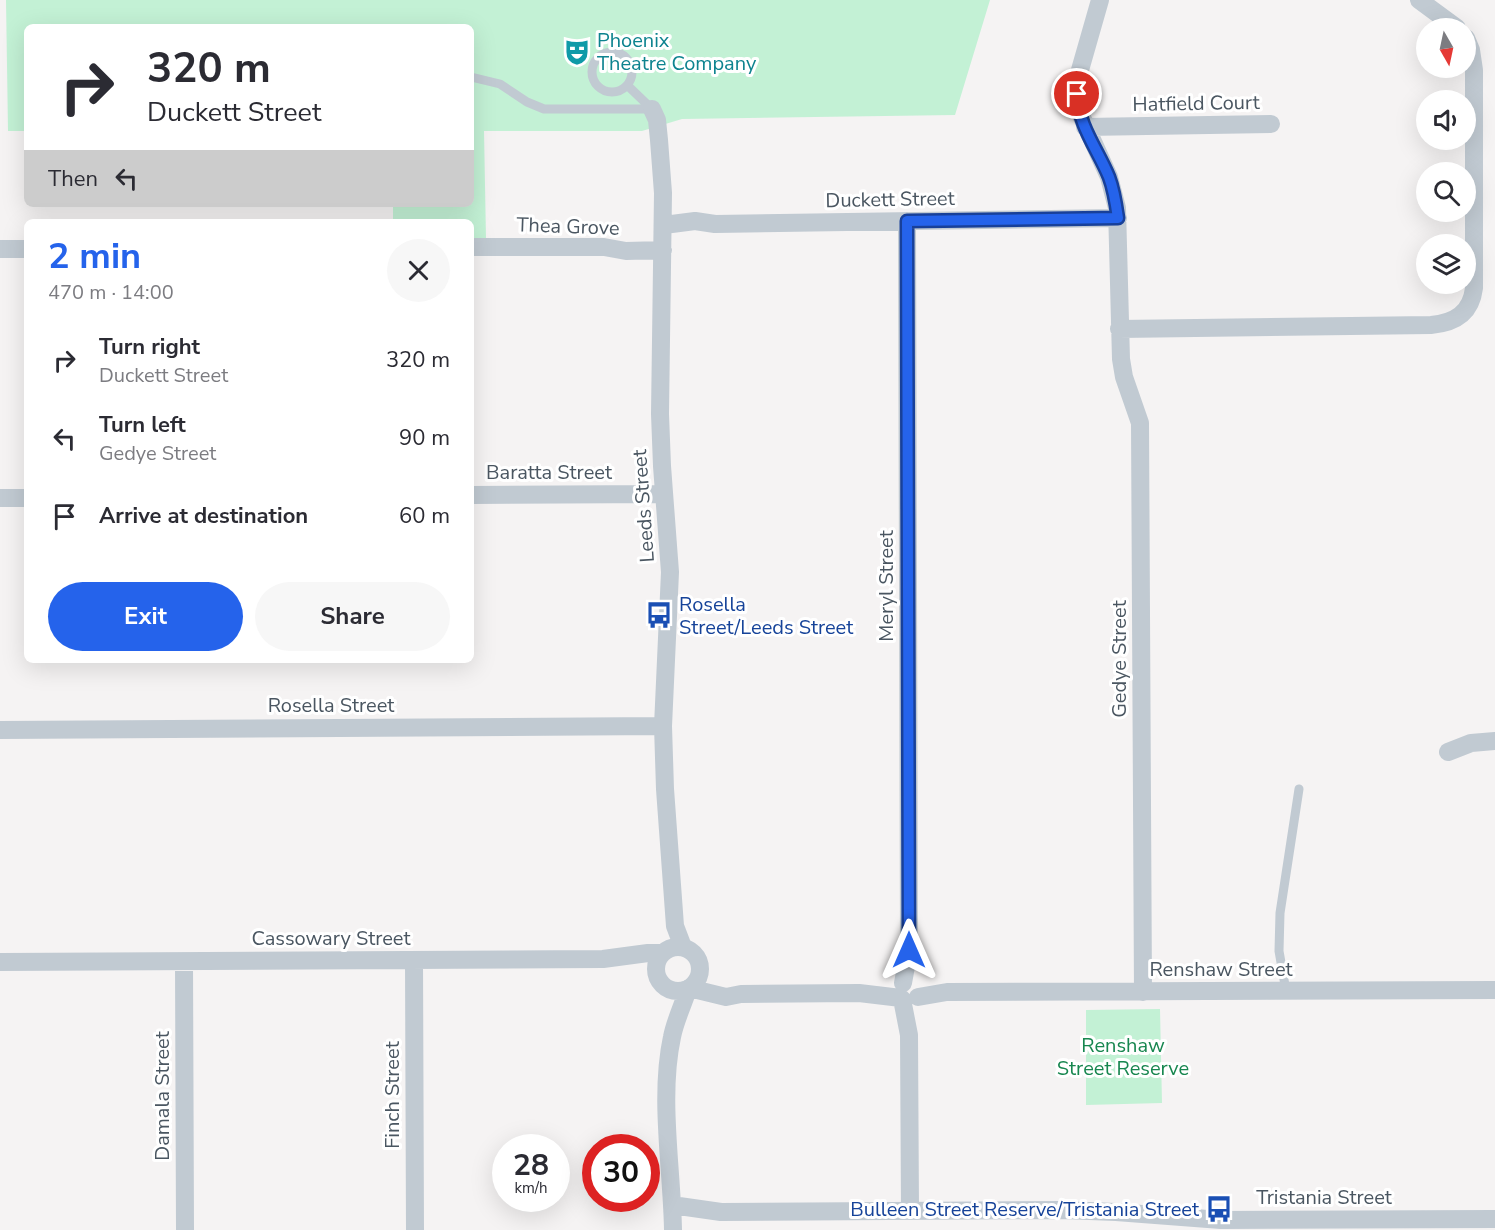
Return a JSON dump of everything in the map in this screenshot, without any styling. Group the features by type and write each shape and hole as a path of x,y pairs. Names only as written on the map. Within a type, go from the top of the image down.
{"street":[{"name":"Gedye Street","path":"1100,0 1077,85 1077,103 1085,128 1114,192 1118,218 1119,329 1122,368 1138,413 1140,434 1143,992"},
{"path":"1419,0 1443,18"},
{"path":"1119,329 1431,325 1445,324 1459,317 1471,305 1474,288 1474,78"},
{"name":"Leeds Street","path":"652,109 657,120 664,225 660,414 670,572 663,726 664,789 675,926 670,951"},
{"name":"Hatfield Court","path":"1085,128 1271,124"},
{"name":"Duckett Street","path":"664,225 695,221 715,224 1118,218"},
{"name":"Meryl Street","path":"907,221 910,992"},
{"name":"Thea Grove","path":"474,248 604,247 626,251 663,250"},
{"path":"0,249 24,249"},
{"name":"Baratta Street","path":"474,495 664,494"},
{"path":"0,498 24,498"},
{"name":"Rosella Street","path":"0,730 663,726"},
{"path":"1448,752 1471,743 1495,741"},
{"path":"672,1036 689,989 695,984 700,972 700,966 694,954 670,951 659,959 656,972 658,978 666,988 673,991 689,989"},
{"name":"Cassowary Street","path":"0,962 603,959 670,951"},
{"path":"603,959 638,963 656,972"},
{"name":"Finch Street","path":"414,960 415,1230"},
{"name":"Damala Street","path":"184,962 185,1230"},
{"name":"Renshaw Street","path":"700,972 713,982 741,994"},
{"path":"666,988 672,1036 667,1119 673,1218"},
{"name":"Renshaw Street","path":"689,989 726,997 741,994 910,992 1495,990"},
{"path":"910,992 910,1211"},
{"name":"Tristania Street","path":"673,1218 721,1212 1096,1210 1239,1220 1495,1219"}],"lane":[{"path":"610,51 623,55 631,66 631,79 627,85 615,92 609,92 597,86 591,74 594,62 610,51"},
{"path":"474,79 500,84 527,102 544,109 652,109"},
{"path":"627,85 652,109"},
{"path":"1286,991 1278,940 1299,789"}],"green space":[{"path":"6,0 990,0 955,115 682,119 642,131 484,131 486,239 474,239 474,219 393,219 393,207 474,207 474,24 24,24 24,131 8,131"},
{"name":"Renshaw Street Reserve","path":"1160,1009 1162,1103 1086,1105 1086,1010"}],"place":[{"name":"Phoenix Theatre Company","path":"577,52"},
{"name":"Rosella Street/Leeds Street","path":"659,615"},
{"name":"Bulleen Street Reserve/Tristania Street","path":"1219,1209"}],"route":[{"path":"909,950 907,221 1118,218 1114,192 1085,128 1077,103 1077,94"}]}
